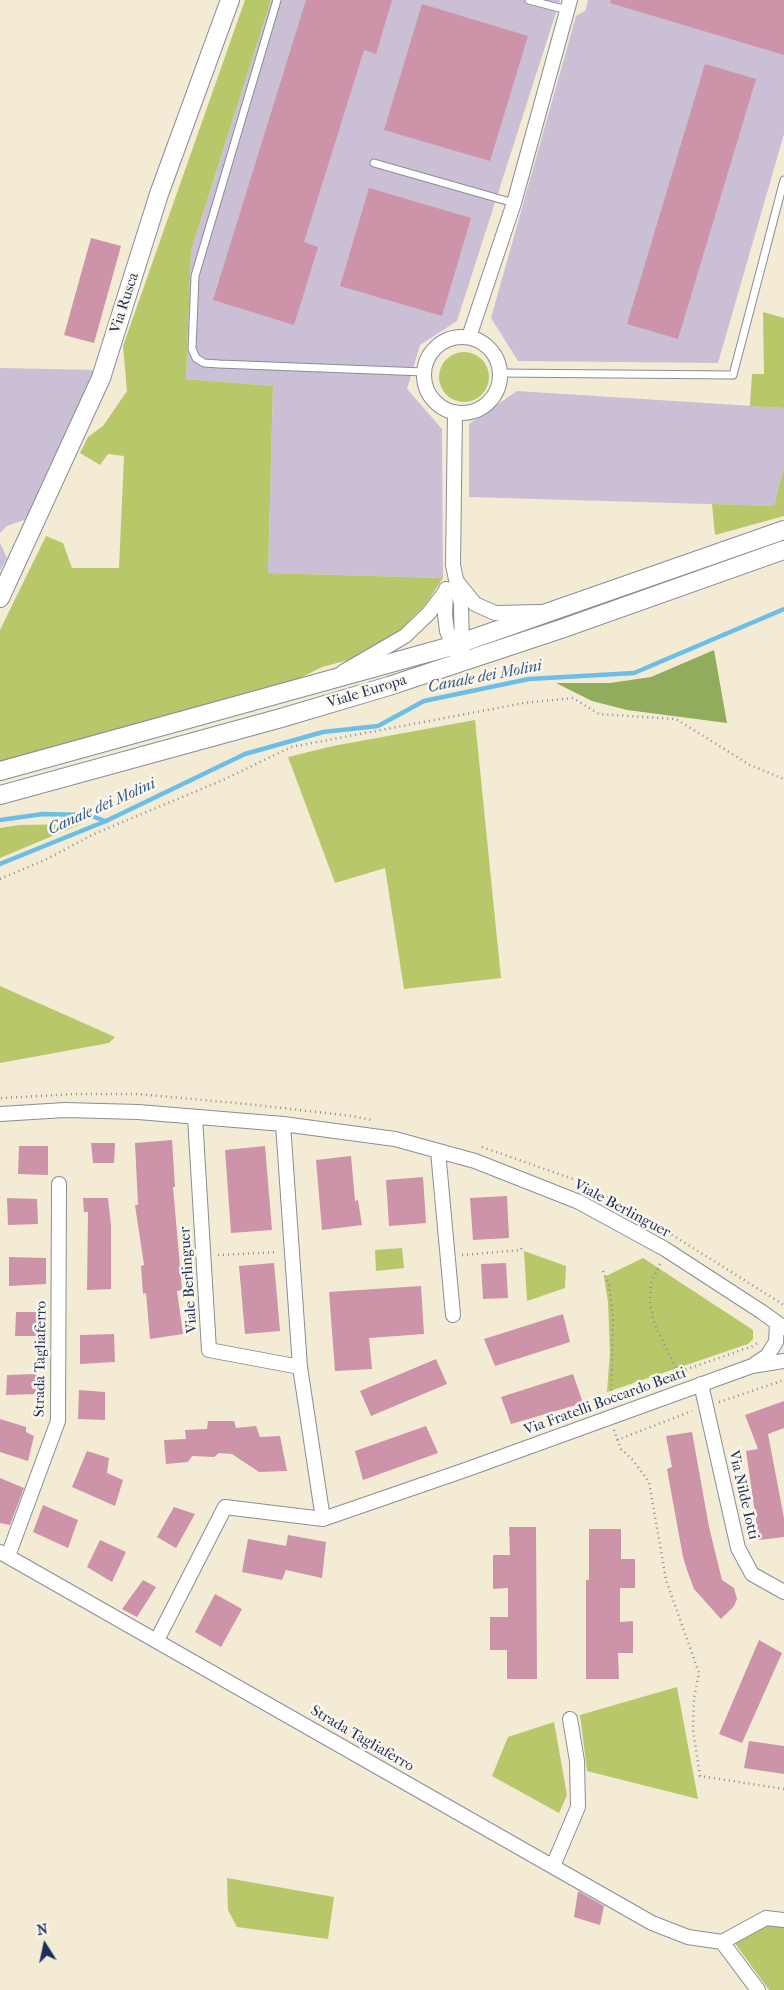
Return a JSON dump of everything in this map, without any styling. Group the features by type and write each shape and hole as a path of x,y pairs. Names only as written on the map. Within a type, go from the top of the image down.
{"street":[{"name":"Via Rusca","path":"0,598 101,378 159,194 230,0"},
{"path":"469,337 514,203 569,5"},
{"path":"456,337 469,337 481,342 490,350 497,361 500,373 498,384 494,394 487,403 477,409 455,412 436,402 429,393 424,383 424,372 427,360 434,349 444,341 456,337"},
{"path":"455,412 453,564 461,604 457,644"},
{"name":"Viale Europa","path":"0,771 242,706 335,677 457,644 784,530"},
{"name":"Viale Europa","path":"0,795 282,718 462,662 784,550"},
{"path":"453,564 445,592 446,623 457,644 462,662"},
{"path":"457,582 475,604 495,613 550,612"},
{"path":"335,677 405,636 429,613 445,592"},
{"name":"Viale Berlinguer","path":"0,1114 65,1110 138,1112 282,1124 395,1139 475,1162 578,1202 665,1250 781,1326"},
{"name":"Viale Berlinguer","path":"195,1117 210,1350 300,1367"},
{"path":"157,1640 225,1507 324,1519 300,1367 282,1124"},
{"path":"438,1151 454,1315"},
{"name":"Strada Tagliaferro","path":"59,1184 58,1421 4,1554 652,1923 688,1937 722,1942"},
{"path":"771,1349 776,1342 781,1326"},
{"name":"Via Fratelli Boccardo Beati","path":"752,1366 767,1356 771,1349 784,1341"},
{"name":"Via Fratelli Boccardo Beati","path":"324,1519 752,1366 784,1361"},
{"name":"Via Nilde Iotti","path":"701,1384 738,1548 752,1574 784,1592"},
{"path":"552,1866 578,1807 577,1761 570,1720"},
{"path":"758,1990 722,1942 766,1918 784,1920"}],"lane":[{"path":"277,0 195,276 192,349 196,358 204,363 424,372"},
{"path":"529,0 569,5"},
{"path":"374,163 514,203"},
{"path":"500,373 734,374 784,180"}],"path":[{"path":"0,880 45,860 94,834 223,780 291,747 524,703 573,698 600,714 676,719 750,765 784,779"},
{"path":"448,1256 522,1250 522,1245"},
{"path":"204,1256 292,1251"},
{"path":"653,1260 667,1268"},
{"path":"660,1264 651,1283 650,1302 658,1332 678,1372"},
{"path":"603,1271 609,1285 613,1318 613,1363 610,1396 616,1440 620,1449 632,1459 649,1482 666,1580 699,1673 694,1698 692,1730 700,1776 784,1789"},
{"path":"610,1396 753,1346 762,1337"},
{"path":"684,1390 691,1412"}],"shaded area":[{"path":"271,0 560,0 457,321 420,345 407,389 442,429 443,578 268,573 273,386 186,379 191,251"},
{"path":"588,0 784,0 784,134 718,363 518,361 491,318 576,16 585,11"},
{"path":"0,368 98,370 27,519 7,526 0,533"},
{"path":"517,391 784,408 784,467 774,506 469,497 469,424"},
{"path":"0,543 7,558 0,571"}],"green space":[{"path":"245,0 271,0 191,251 186,379 273,386 268,573 443,578 426,604 400,630 356,658 322,667 282,687 0,765 0,630 46,536 63,543 72,568 119,568 124,456 108,454 100,465 80,453 88,437 103,426 127,391 123,346"},
{"path":"763,312 784,318 784,408 750,406 752,374 764,374"},
{"path":"464,352 474,354 482,359 487,367 489,377 487,387 482,395 474,400 464,402 454,400 446,395 441,387 439,377 441,367 446,359 454,354"},
{"path":"784,467 784,516 715,535 712,504 774,506"},
{"path":"714,650 727,723 627,710 592,701 556,683 610,683 651,677"},
{"path":"475,720 501,978 404,989 385,868 335,883 288,757 333,746"},
{"path":"81,824 0,858 0,828 19,825"},
{"path":"0,986 115,1037 109,1043 0,1063"},
{"path":"402,1248 404,1268 376,1271 375,1250"},
{"path":"524,1251 566,1266 565,1288 527,1301"},
{"path":"643,1258 753,1330 753,1339 748,1344 607,1392 610,1353 608,1302 604,1277"},
{"path":"677,1687 698,1799 587,1771 580,1715"},
{"path":"554,1722 567,1795 559,1813 492,1776 508,1737"},
{"path":"227,1878 334,1897 328,1939 237,1927 228,1910"},
{"path":"767,1923 784,1926 784,1990 769,1990 734,1942"}],"building":[{"path":"306,0 392,0 376,54 364,50 304,242 318,247 294,325 213,300"},
{"path":"611,0 784,0 784,55 610,3"},
{"path":"422,4 528,36 490,161 384,130"},
{"path":"705,64 756,79 678,339 627,324"},
{"path":"369,188 471,218 442,316 340,286"},
{"path":"91,238 121,246 94,343 64,335"},
{"path":"172,1140 175,1187 173,1187 182,1290 177,1291 183,1334 150,1339 146,1293 143,1294 141,1266 144,1265 135,1205 138,1205 135,1143"},
{"path":"91,1143 115,1143 114,1163 93,1163"},
{"path":"19,1146 48,1146 48,1175 18,1174"},
{"path":"265,1146 272,1230 231,1233 225,1150"},
{"path":"351,1156 355,1201 358,1200 362,1225 322,1230 316,1160"},
{"path":"423,1177 426,1223 389,1226 386,1180"},
{"path":"507,1196 509,1238 473,1240 470,1198"},
{"path":"7,1198 37,1199 38,1224 8,1225"},
{"path":"83,1198 108,1198 111,1226 111,1289 87,1290 88,1212 84,1212"},
{"path":"9,1257 46,1258 46,1284 9,1286"},
{"path":"274,1263 280,1331 245,1334 239,1266"},
{"path":"506,1263 508,1298 483,1299 481,1264"},
{"path":"421,1286 424,1334 369,1338 372,1369 335,1371 329,1292"},
{"path":"16,1312 39,1312 39,1336 15,1336"},
{"path":"563,1314 570,1342 495,1366 484,1339"},
{"path":"114,1334 115,1362 80,1364 80,1335"},
{"path":"436,1359 447,1384 371,1416 360,1391"},
{"path":"37,1374 37,1394 6,1395 7,1375"},
{"path":"573,1374 583,1403 511,1424 501,1397"},
{"path":"79,1390 105,1392 105,1420 78,1419"},
{"path":"784,1401 784,1428 768,1434 784,1518 784,1537 759,1540 746,1451 758,1449 745,1415"},
{"path":"0,1419 26,1427 26,1432 34,1436 28,1461 0,1452"},
{"path":"208,1421 234,1421 236,1428 256,1426 260,1437 280,1436 287,1471 259,1472 232,1454 219,1453 214,1457 192,1456 188,1462 166,1464 164,1440 186,1439 185,1430 207,1429"},
{"path":"426,1426 438,1453 363,1480 355,1451"},
{"path":"692,1432 709,1527 722,1580 734,1588 737,1599 734,1606 721,1619 694,1589 688,1573 683,1557 667,1469 672,1467 666,1436"},
{"path":"87,1451 109,1458 107,1473 123,1480 115,1506 72,1487"},
{"path":"0,1478 24,1488 10,1525 0,1523"},
{"path":"43,1505 78,1520 68,1548 33,1532"},
{"path":"174,1507 195,1514 176,1548 157,1537"},
{"path":"509,1527 536,1527 537,1679 507,1679 507,1650 490,1650 490,1617 508,1617 508,1588 493,1589 493,1555 510,1555"},
{"path":"589,1529 621,1529 621,1559 635,1559 635,1588 620,1588 620,1622 633,1621 633,1653 618,1653 619,1679 586,1679 586,1580 589,1580"},
{"path":"288,1535 326,1542 322,1578 286,1570 282,1580 242,1572 248,1539 286,1546"},
{"path":"100,1540 126,1552 112,1582 87,1567"},
{"path":"143,1580 156,1587 137,1617 122,1609"},
{"path":"215,1594 242,1609 221,1647 195,1632"},
{"path":"759,1640 782,1653 742,1743 719,1734"},
{"path":"749,1741 784,1746 784,1774 744,1768"},
{"path":"578,1891 604,1906 600,1925 574,1917"}],"waterway":[{"name":"Canale dei Molini","path":"0,864 106,821 245,754 323,732 378,726 424,701 529,679 634,673 784,609"},
{"path":"0,820 43,814 89,815 105,821"}]}
